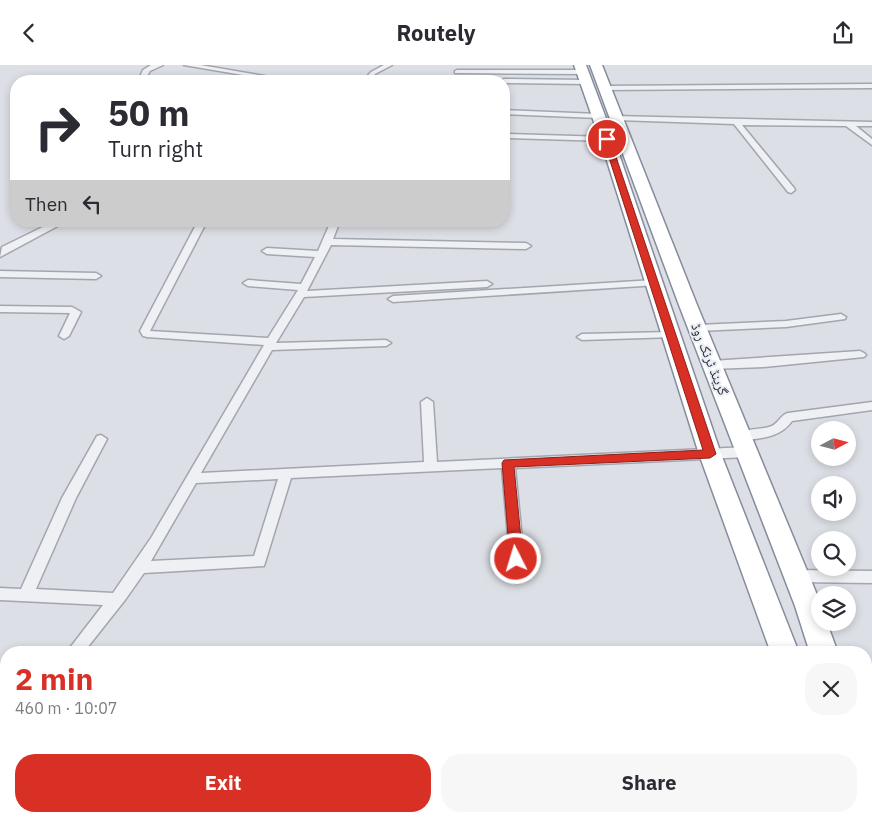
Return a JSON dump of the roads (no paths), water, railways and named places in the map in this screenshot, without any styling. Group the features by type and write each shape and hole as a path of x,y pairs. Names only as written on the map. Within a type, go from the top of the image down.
{"highway":[{"name":"گرینڈ ٹرنک روڈ","path":"586,71 605,88 607,139 710,454 782,646"},
{"name":"گرینڈ ٹرنک روڈ","path":"586,71 698,328 796,576 821,646"}],"street":[{"path":"143,75 149,67 160,65"},
{"path":"187,65 251,75"},
{"path":"371,75 384,66"},
{"path":"457,72 586,71"},
{"path":"510,80 586,71"},
{"path":"605,88 872,86"},
{"path":"510,112 736,122 872,123"},
{"path":"736,122 791,190"},
{"path":"848,123 872,143"},
{"path":"510,136 607,139"},
{"path":"0,255 5,249 50,227"},
{"path":"200,227 145,331 147,333 269,345 386,343"},
{"path":"79,646 139,567 302,291 322,254 334,227"},
{"path":"328,241 436,243"},
{"path":"328,241 526,246"},
{"path":"267,251 322,254"},
{"path":"0,274 96,276"},
{"path":"248,283 302,291 487,285"},
{"path":"393,299 472,296 574,285 654,283"},
{"path":"0,309 72,310 76,312 64,337"},
{"path":"698,328 786,324 841,317"},
{"path":"582,337 671,335"},
{"path":"712,365 764,363 860,355"},
{"path":"427,402 431,467"},
{"path":"192,478 710,454 744,445 781,427 788,417 872,406"},
{"path":"26,595 68,497 101,439"},
{"path":"508,463 516,559"},
{"path":"139,567 259,562 286,473"},
{"path":"796,576 872,577"},
{"path":"0,594 116,599"}]}
